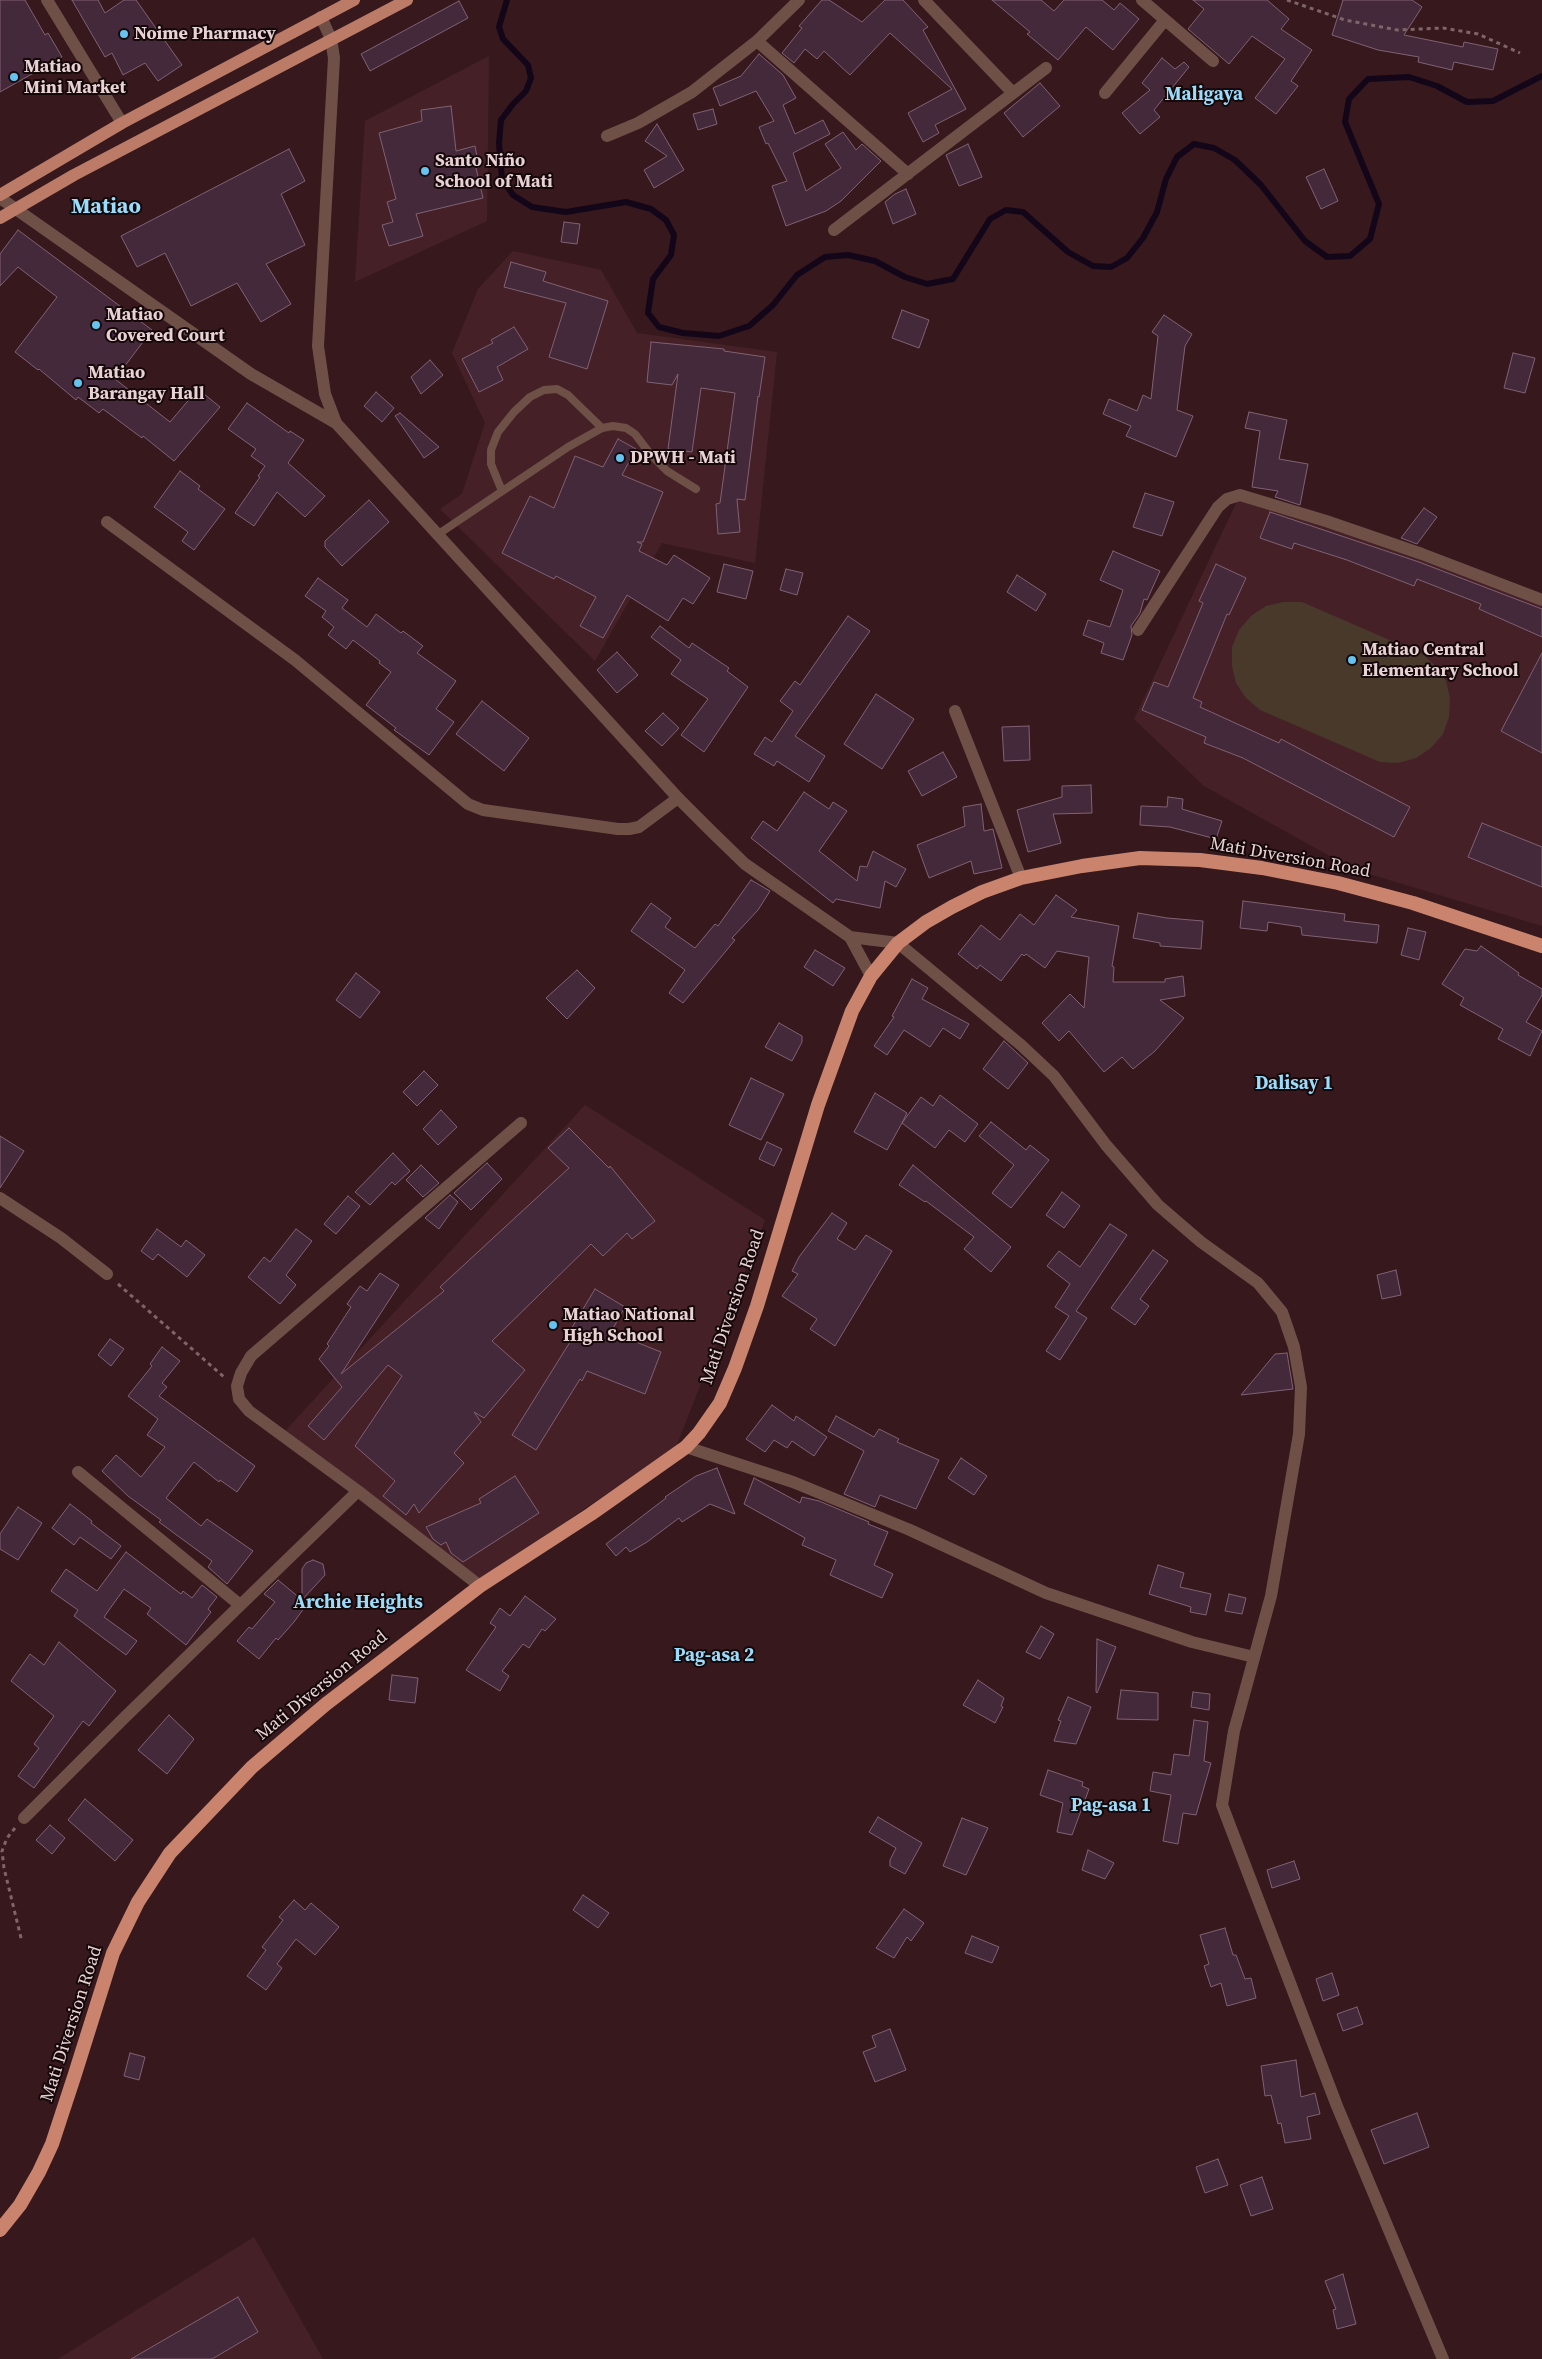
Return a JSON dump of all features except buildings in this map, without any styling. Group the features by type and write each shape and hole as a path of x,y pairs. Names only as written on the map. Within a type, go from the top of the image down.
{"highway":[{"name":"Mati Diversion Road","path":"0,2230 20,2206 52,2144 113,1953 138,1902 170,1853 252,1767 318,1710 480,1586 614,1498 686,1446 699,1433 720,1403 735,1368 828,1077 852,1011 871,976 898,944 926,922 952,907 982,892 1021,878 1082,866 1140,858 1200,860 1262,868 1338,883 1390,897 1542,946"}],"main road":[{"path":"0,196 122,123 354,0"},
{"path":"0,218 74,175 407,0"}],"street":[{"path":"47,0 122,123"},
{"path":"608,136 638,123 675,103 757,41 799,0"},
{"path":"924,0 1013,93"},
{"path":"1142,0 1214,62"},
{"path":"321,17 331,39 334,58 318,346 325,394 336,423"},
{"path":"1105,93 1165,20"},
{"path":"757,41 908,174"},
{"path":"834,230 1046,68"},
{"path":"0,196 16,210 251,374 336,423 678,798 745,864 850,937 898,944 1028,1051 1054,1076 1106,1145 1158,1205 1201,1242 1258,1283 1282,1312 1294,1347 1300,1386 1299,1434 1271,1596 1234,1731 1222,1805 1337,2106 1443,2359"},
{"path":"1138,630 1218,506 1227,499 1240,495 1326,521 1413,551 1542,600"},
{"path":"107,522 295,660 468,804 483,810 629,829 639,827 678,798"},
{"path":"955,711 1021,878"},
{"path":"850,937 871,976"},
{"path":"480,1586 358,1491 249,1411 239,1399 237,1386 240,1373 251,1356 521,1124"},
{"path":"0,1198 61,1238 108,1274"},
{"path":"686,1446 793,1482 910,1530 1046,1593 1192,1642 1254,1657"},
{"path":"78,1472 240,1605"},
{"path":"24,1818 358,1491"}],"lane":[{"path":"502,491 491,464 491,450 498,432 514,412 530,398 544,390 557,389 568,395 602,428"},
{"path":"437,535 568,447 602,428 613,426 626,428 635,434 651,455 668,471 696,490"}],"path":[{"path":"1287,0 1345,20 1397,30 1444,28 1478,34 1520,53"},
{"path":"108,1274 215,1370 237,1386"},
{"path":"22,1942 4,1868 2,1851 6,1838 24,1818"}],"shaded area":[{"name":"Santo Niño School of Mati","path":"489,56 487,221 355,282 365,121"},
{"name":"DPWH - Mati","path":"513,251 601,270 637,333 777,352 755,563 662,543 595,661 440,509 462,494 485,423 452,353 478,289"},
{"name":"Matiao Central Elementary School","path":"1239,497 1542,602 1542,926 1353,869 1204,786 1134,719"},
{"path":"1283,602 1302,602 1422,654 1436,666 1446,681 1450,698 1449,717 1443,734 1431,748 1416,758 1398,763 1380,762 1260,710 1246,698 1236,683 1232,666 1232,647 1239,630 1251,616 1266,606"},
{"name":"Matiao National High School","path":"585,1105 765,1220 676,1447 472,1585 285,1431"},
{"path":"254,2237 323,2359 58,2359"}],"waterway":[{"path":"507,0 499,27 503,39 528,65 531,78 526,91 501,120 499,143 502,179 513,195 532,207 566,212 626,202 651,209 666,220 674,235 671,255 653,279 648,313 659,327 683,333 719,336 749,326 773,305 797,275 825,257 848,255 875,261 905,277 927,284 953,279 990,219 1006,210 1023,212 1068,252 1093,266 1111,267 1127,258 1143,238 1157,212 1166,179 1177,157 1194,144 1214,148 1235,160 1261,185 1305,241 1327,257 1350,256 1370,239 1379,204 1345,122 1349,99 1368,79 1409,77 1437,86 1467,102 1493,101 1542,76"}],"place":[{"name":"Noime Pharmacy","path":"124,34"},
{"name":"Matiao Mini Market","path":"14,77"},
{"name":"Santo Niño School of Mati","path":"425,171"},
{"name":"Matiao Covered Court","path":"96,325"},
{"name":"Matiao Barangay Hall","path":"78,383"},
{"name":"DPWH - Mati","path":"620,458"},
{"name":"Matiao Central Elementary School","path":"1352,660"},
{"name":"Matiao National High School","path":"553,1325"}],"district":[{"name":"Maligaya","path":"1204,95"},
{"name":"Matiao","path":"106,207"},
{"name":"Dalisay 1","path":"1294,1084"},
{"name":"Archie Heights","path":"358,1603"},
{"name":"Pag-asa 2","path":"714,1656"},
{"name":"Pag-asa 1","path":"1111,1806"}]}
